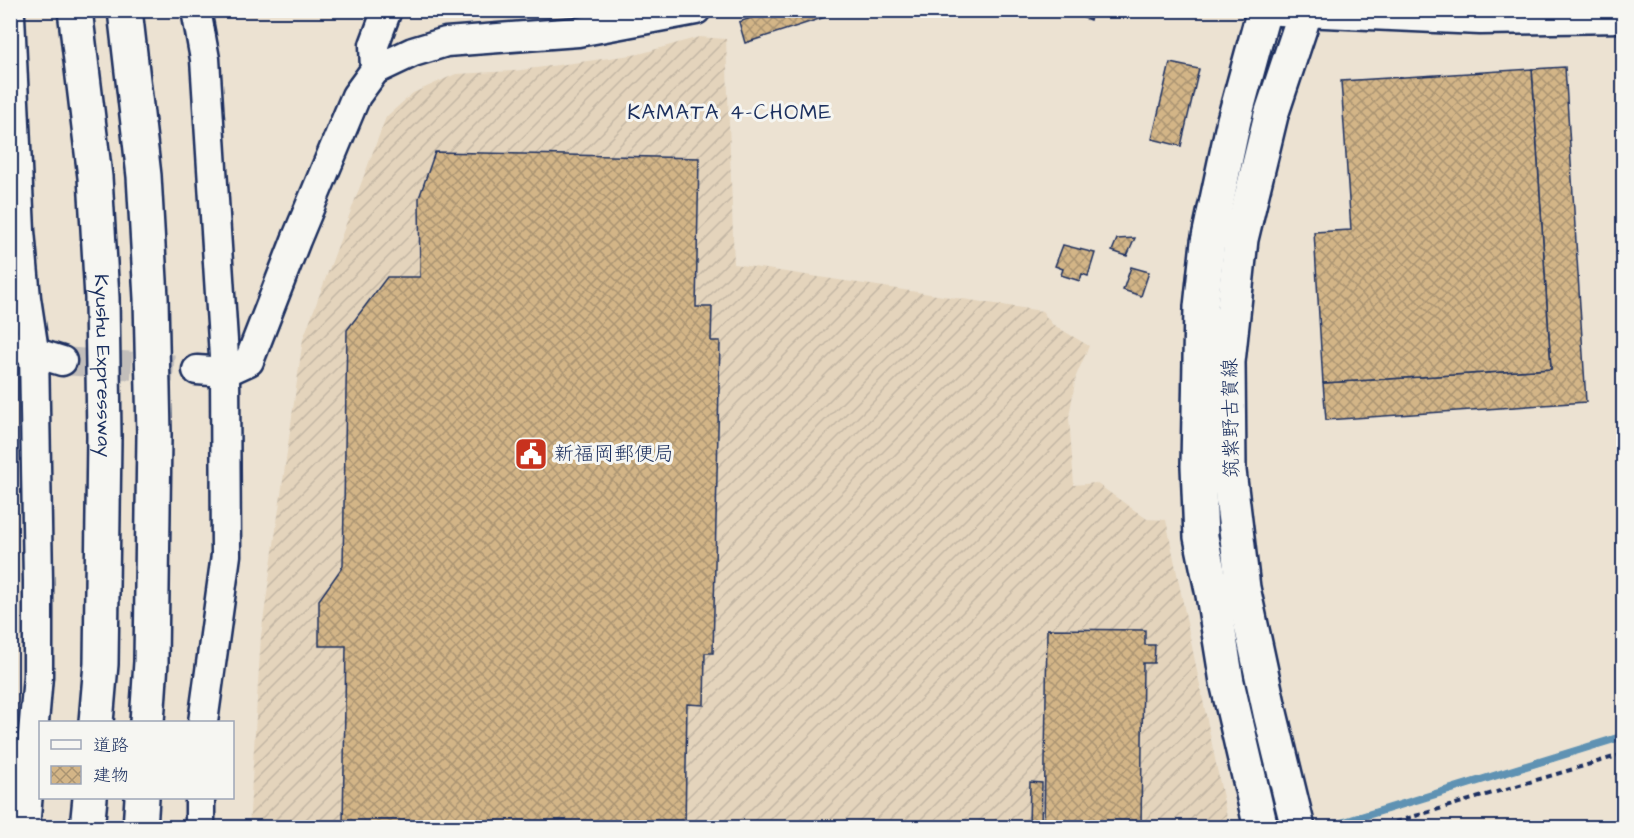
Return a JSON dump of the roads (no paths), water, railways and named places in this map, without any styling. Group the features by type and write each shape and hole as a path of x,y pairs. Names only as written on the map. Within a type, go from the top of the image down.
{"main road":[{"name":"Kyushu Expressway","path":"75,10 95,177 102,298 104,438 101,664 96,721"},
{"path":"125,10 144,176 151,298 154,435 151,662 147,721"},
{"name":"筑紫野古賀線","path":"1261,828 1227,682 1202,537 1198,466 1201,307 1208,242 1234,120 1262,11"},
{"name":"筑紫野古賀線","path":"1298,828 1243,588 1229,471 1228,362 1241,239 1271,115 1306,12"},
{"path":"87,828 90,799"},
{"path":"140,828 142,799"}],"street":[{"path":"196,10 205,58 225,372 226,555 203,721"},
{"path":"375,70 374,45 387,10"},
{"path":"197,370 225,372 249,361 356,96 375,70 413,52 446,42 578,32 696,10"},
{"path":"1262,11 1480,21 1623,18"},
{"path":"10,16 20,231 26,298 22,348 38,581 38,676 25,828"},
{"path":"22,348 62,361"},
{"path":"200,799 200,828"}],"waterway":[{"path":"1338,824 1624,736"}],"tunnel":[{"path":"62,361 197,370"}],"place":[{"name":"新福岡郵便局","path":"531,454"}],"district":[{"name":"KAMATA 4-CHOME","path":"730,112"}]}
